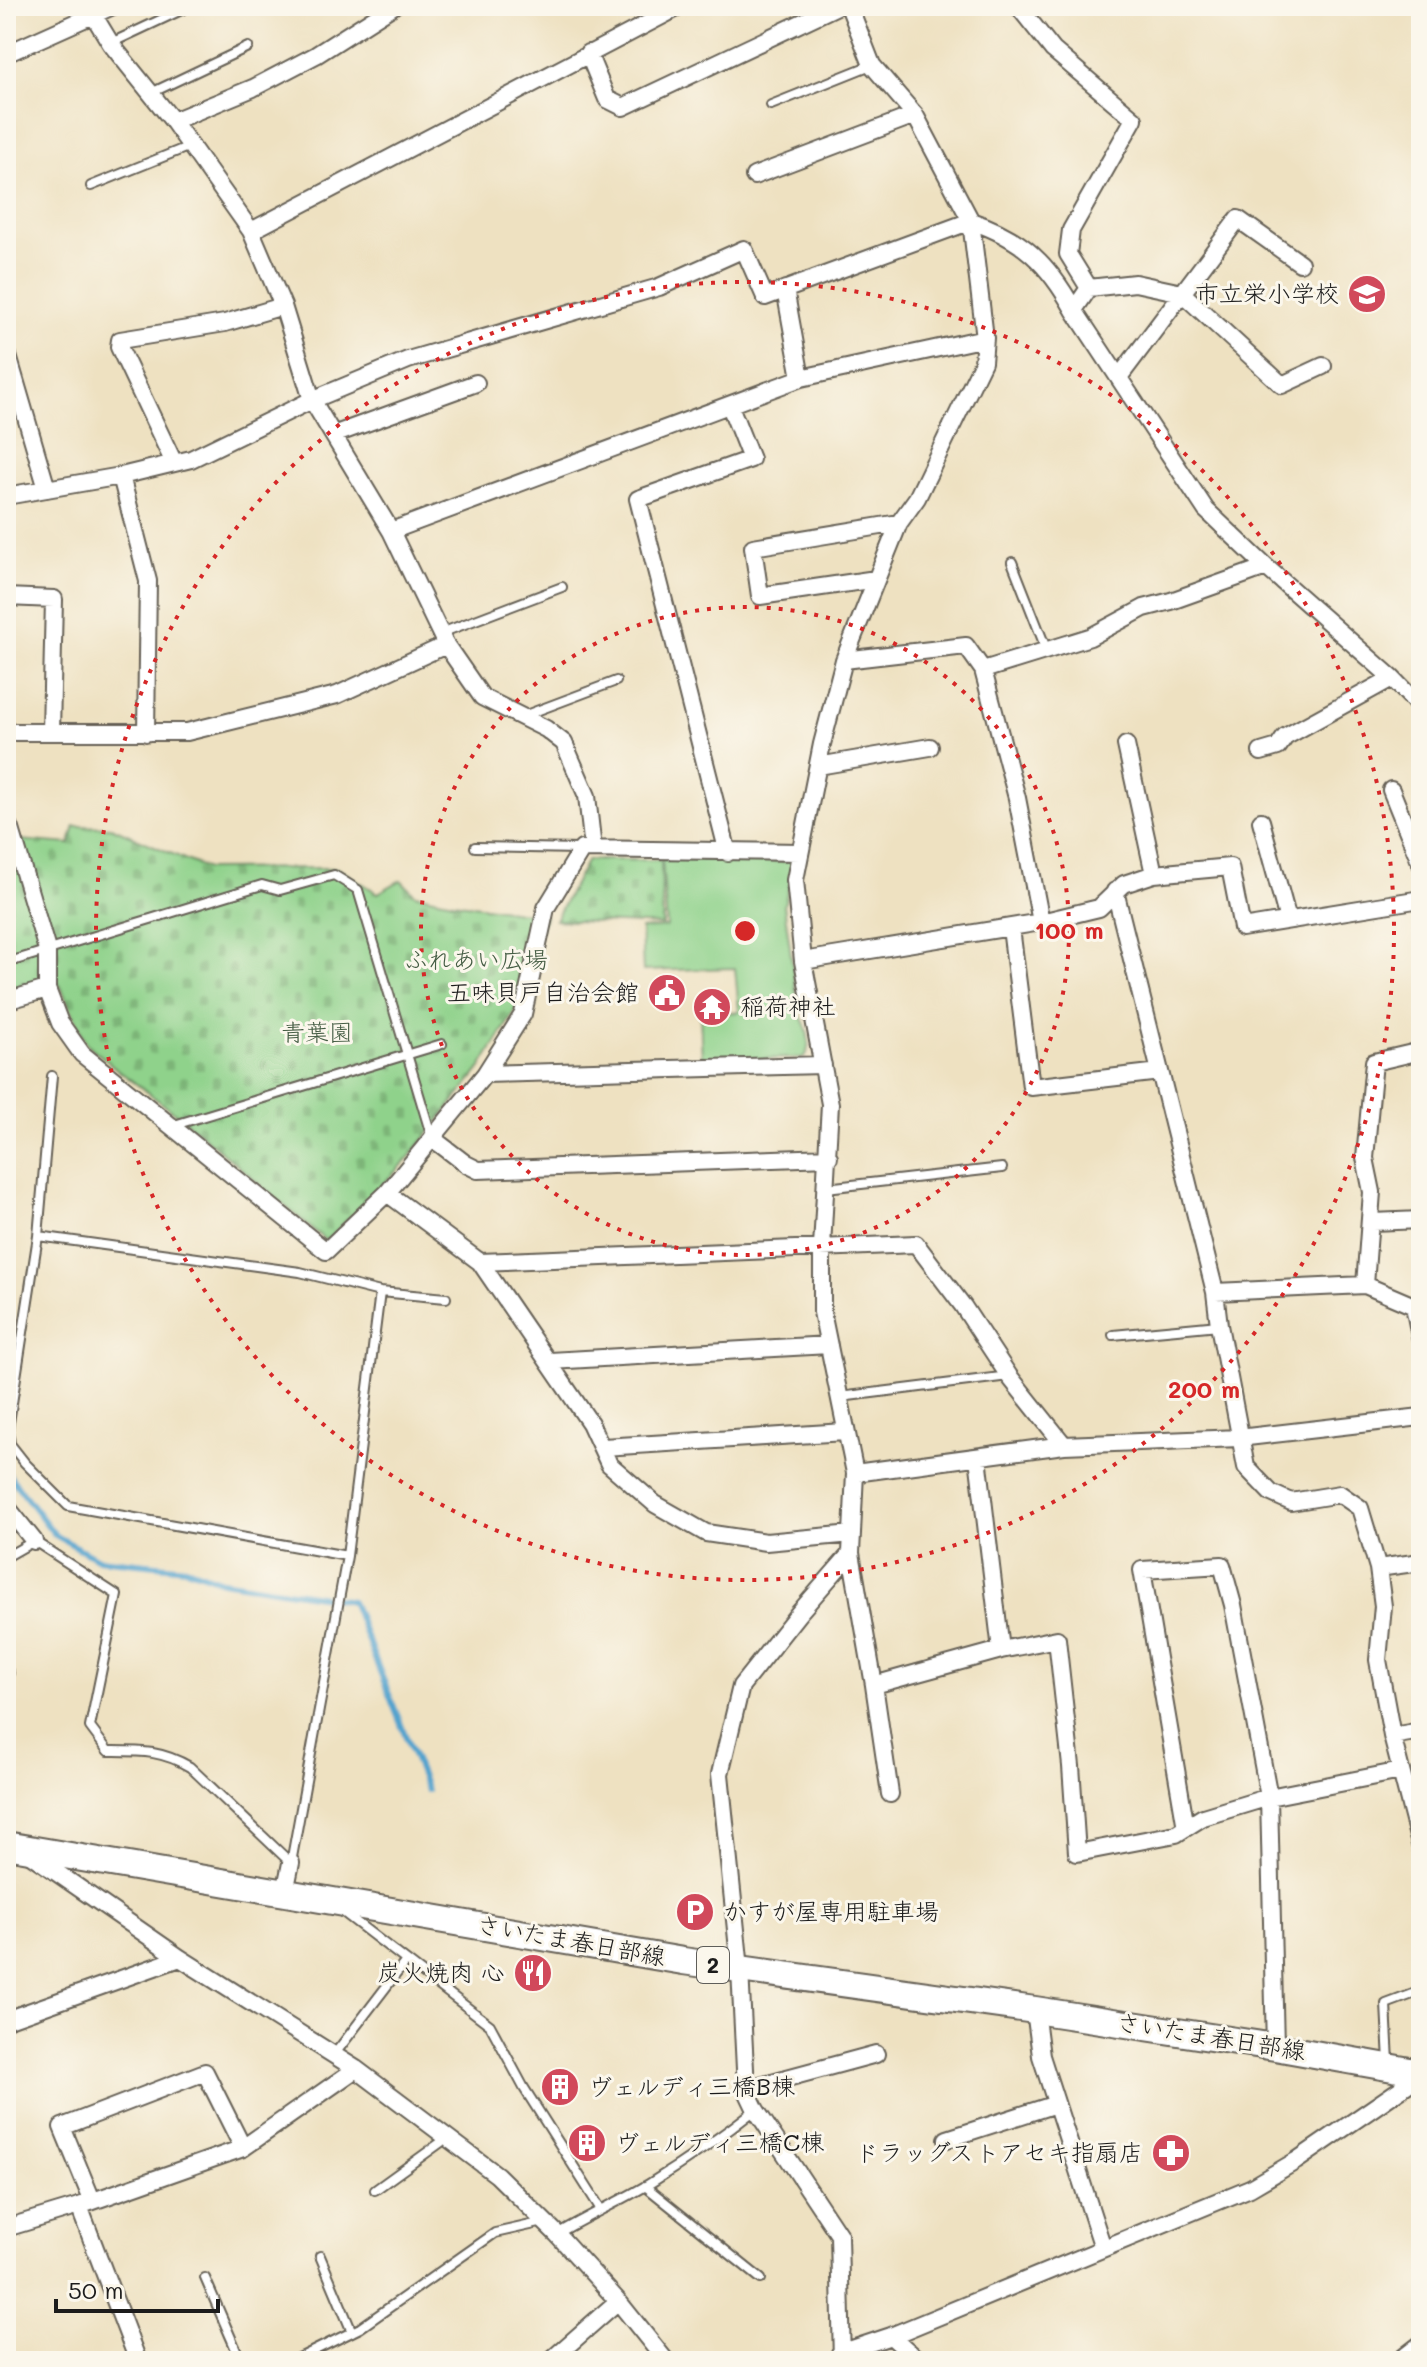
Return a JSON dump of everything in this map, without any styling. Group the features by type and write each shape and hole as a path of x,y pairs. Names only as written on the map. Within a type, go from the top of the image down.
{"main road":[{"name":"さいたま春日部線","path":"12,1846 740,1969 1275,2047 1421,2074"}],"street":[{"path":"6,54 90,11 113,6"},
{"path":"173,121 253,88 316,55 393,6"},
{"path":"251,231 681,6"},
{"path":"588,53 607,99 623,107 837,6"},
{"path":"849,6 872,65 915,115 971,221 985,338 983,362 917,498 899,523 844,660 795,880 803,961 830,1104 822,1247 822,1312 855,1473 851,1553 890,1794"},
{"path":"1018,6 1053,50 1134,119 1071,230 1068,254 1089,288"},
{"path":"6,828 11,829 47,950 47,989 60,1023 82,1054 326,1251 387,1193 485,1074 523,1014 546,908 587,849 587,796 564,743 546,729 482,697 443,639 391,531 312,400 283,306 251,231 173,121 111,44 90,11"},
{"path":"754,176 915,115"},
{"path":"1120,376 1238,219 1300,263"},
{"path":"6,496 121,476 191,459 312,400 408,360 659,287 744,249 765,297 971,221 993,228 1030,250 1058,280 1074,310 1206,510 1392,678 1421,708"},
{"path":"1074,310 1089,288 1135,283 1182,293 1282,385 1323,366"},
{"path":"785,289 801,378"},
{"path":"174,463 119,347 120,340 225,323 283,306"},
{"path":"391,531 801,378 985,338"},
{"path":"6,349 47,489"},
{"path":"333,435 476,383"},
{"path":"728,853 638,499 751,459 730,406"},
{"path":"121,476 148,581 146,733"},
{"path":"876,579 760,596 753,547 899,523"},
{"path":"983,670 1090,637 1144,608 1266,567"},
{"path":"6,597 54,599 51,732"},
{"path":"6,732 187,732 337,695 443,639"},
{"path":"844,660 966,646 983,670 1017,798 1041,922"},
{"path":"1261,752 1278,747 1285,737 1392,678"},
{"path":"1126,745 1154,874"},
{"path":"818,766 930,747"},
{"path":"1391,790 1421,864"},
{"path":"1261,821 1288,920"},
{"path":"587,849 800,852"},
{"path":"803,961 1011,928 1099,908 1124,884 1154,874 1230,867 1242,928 1421,899"},
{"path":"1115,891 1215,1292 1246,1467 1271,1493 1291,1502 1340,1494 1360,1508 1378,1568 1383,1606 1378,1660 1392,1736 1421,1848"},
{"path":"1011,928 1031,1087 1160,1072"},
{"path":"6,1001 47,989"},
{"path":"1365,1285 1372,1192 1365,1158 1374,1062 1421,1051"},
{"path":"485,1074 823,1065"},
{"path":"432,1138 478,1170 829,1157"},
{"path":"387,1193 480,1262 550,1361 603,1447 609,1464 655,1504 706,1533 766,1542 852,1534"},
{"path":"1372,1222 1421,1220"},
{"path":"480,1262 916,1244 963,1306 1009,1376 1064,1445"},
{"path":"1215,1292 1365,1285 1414,1306 1421,1341"},
{"path":"550,1361 829,1345"},
{"path":"855,1473 1064,1445 1239,1438 1421,1417"},
{"path":"603,1447 845,1432"},
{"path":"978,1457 1001,1650"},
{"path":"6,1506 34,1541"},
{"path":"851,1553 741,1686 720,1774 740,1969 746,2089 756,2110 839,2235 841,2357 1250,2188 1296,2161 1421,2074"},
{"path":"1378,1568 1421,1562"},
{"path":"1186,1828 1142,1570 1222,1565 1233,1605 1269,1797 1275,2047"},
{"path":"874,1685 1001,1650 1057,1639 1077,1853 1176,1834 1203,1817 1269,1797 1401,1771"},
{"path":"1392,1736 1421,1731"},
{"path":"12,1846 180,1958 356,2069 497,2175 557,2234 618,2301 666,2361"},
{"path":"285,1892 291,1863"},
{"path":"6,2020 180,1958"},
{"path":"1035,2010 1041,2056 1103,2248"},
{"path":"746,2089 876,2054"},
{"path":"6,2228 243,2148 356,2069"},
{"path":"138,2361 62,2127 205,2072 243,2148"},
{"path":"947,2139 1056,2104"},
{"path":"550,2361 618,2301"},
{"path":"891,2336 919,2361"},
{"path":"1399,2361 1421,2344"}],"lane":[{"path":"111,44 190,6"},
{"path":"151,93 248,47"},
{"path":"771,105 872,65"},
{"path":"91,186 191,146"},
{"path":"1012,562 1047,652"},
{"path":"443,639 562,587"},
{"path":"522,716 616,681"},
{"path":"475,847 587,849"},
{"path":"6,963 262,885 280,890 334,875 358,890 432,1138"},
{"path":"169,1126 442,1044"},
{"path":"52,1076 38,1236 8,1429 10,1444 68,1506 347,1556"},
{"path":"826,1188 1002,1168"},
{"path":"38,1236 300,1272 380,1292 446,1298"},
{"path":"291,1863 347,1556 380,1292"},
{"path":"1113,1335 1219,1325"},
{"path":"839,1397 1009,1376"},
{"path":"6,1557 34,1541 117,1595 90,1727 108,1751 152,1751 171,1756 190,1767 291,1863"},
{"path":"326,1899 490,2025 524,2088 600,2208"},
{"path":"334,2055 406,1961"},
{"path":"1390,2067 1386,2004 1421,1991"},
{"path":"557,2234 645,2186 705,2148 756,2110"},
{"path":"375,2190 447,2138"},
{"path":"645,2186 761,2279"},
{"path":"293,2361 312,2358 495,2233 544,2222"},
{"path":"320,2256 352,2332"},
{"path":"205,2278 241,2361"}],"green space":[{"name":"青葉園","path":"75,826 111,827 207,869 337,868 378,893 401,880 415,894 545,916 516,1009 480,1069 407,1160 326,1241 183,1119 86,1043 60,985 38,986 6,995 6,839 70,844"},
{"path":"662,859 795,862 784,905 799,1013 808,1035 805,1058 702,1060 700,1014 739,1012 735,968 643,971 641,929 667,927"},
{"path":"587,860 661,860 663,925 555,920"}],"waterway":[{"path":"6,1471 55,1535 98,1559 186,1568 222,1581 352,1601 427,1790"}],"place":[{"name":"市立栄小学校","path":"1367,294"},
{"name":"五味貝戸自治会館","path":"667,993"},
{"name":"稲荷神社","path":"712,1007"},
{"name":"かすが屋専用駐車場","path":"695,1912"},
{"name":"炭火焼肉 心","path":"533,1973"},
{"name":"ヴェルディ三橋B棟","path":"560,2087"},
{"name":"ヴェルディ三橋C棟","path":"587,2143"},
{"name":"ドラッグストアセキ指扇店","path":"1171,2153"}],"park label":[{"name":"ふれあい広場","path":"476,960"}]}
